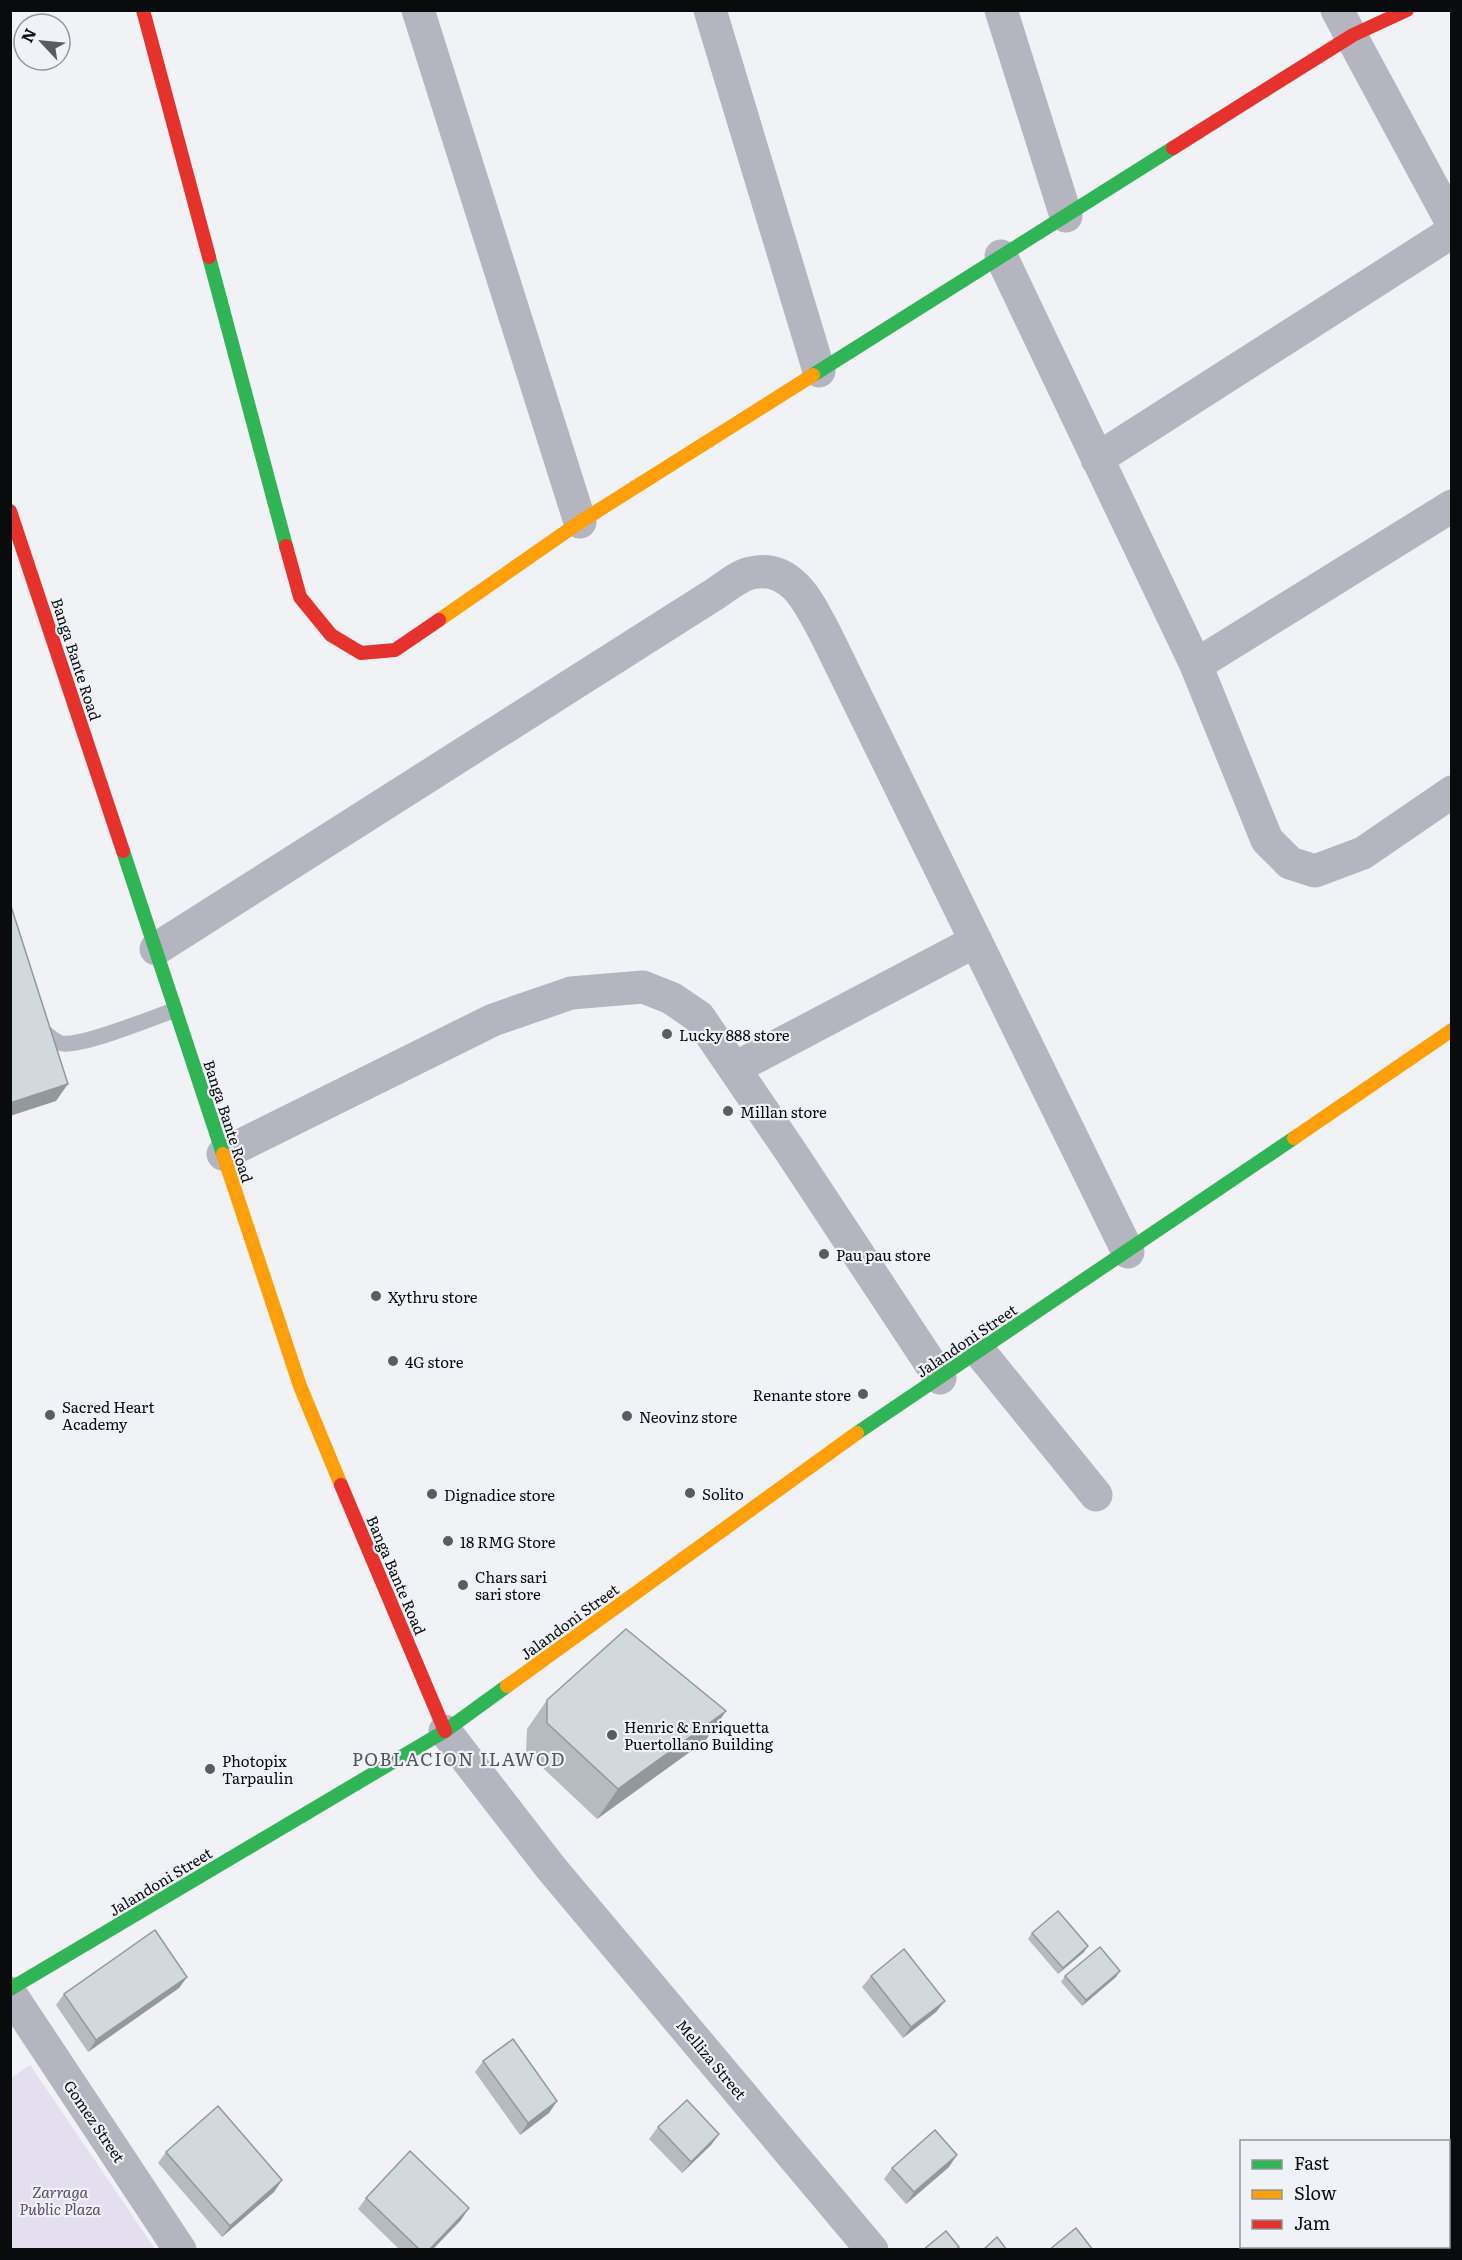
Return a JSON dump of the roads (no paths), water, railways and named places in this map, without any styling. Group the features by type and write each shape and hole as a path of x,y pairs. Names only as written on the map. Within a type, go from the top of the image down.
{"street":[{"path":"143,10 300,597 331,635 361,653 395,650 580,522 1066,216 1345,23 1407,10"},
{"path":"418,10 580,522"},
{"path":"710,10 819,371"},
{"path":"1001,10 1066,216"},
{"path":"1345,23 1452,223"},
{"path":"1097,459 1452,232"},
{"path":"1001,256 1196,665 1267,840 1290,863 1315,870 1363,853 1452,792"},
{"path":"1196,665 1452,506"},
{"name":"Banga Bante Road","path":"10,511 300,1386 445,1731"},
{"path":"156,950 710,597 750,573 778,573 803,592 827,637 1128,1252"},
{"path":"735,1068 976,941"},
{"path":"223,1154 494,1020 572,993 643,987 671,998 699,1017 940,1377"},
{"name":"Jalandoni Street","path":"10,1991 445,1731 852,1436 1128,1252 1452,1030"},
{"path":"979,1351 1096,1495"},
{"name":"Melliza Street","path":"445,1731 551,1868 872,2250"},
{"name":"Gomez Street","path":"10,1991 180,2250"}],"lane":[{"path":"33,1013 41,1030 61,1044 82,1042 175,1010"}],"place":[{"name":"Lucky 888 store","path":"667,1034"},
{"name":"Millan store","path":"728,1111"},
{"name":"Pau pau store","path":"824,1254"},
{"name":"Xythru store","path":"376,1296"},
{"name":"4G store","path":"393,1361"},
{"name":"Renante store","path":"863,1394"},
{"name":"Sacred Heart Academy","path":"50,1415"},
{"name":"Neovinz store","path":"627,1416"},
{"name":"Solito","path":"690,1493"},
{"name":"Dignadice store","path":"432,1494"},
{"name":"18 RMG Store","path":"448,1541"},
{"name":"Chars sari sari store","path":"463,1585"},
{"name":"Henric & Enriquetta Puertollano Building","path":"612,1735"},
{"name":"Photopix Tarpaulin","path":"210,1769"}],"district":[{"name":"POBLACION ILAWOD","path":"459,1758"}],"park label":[{"name":"Zarraga Public Plaza","path":"60,2200"}]}
